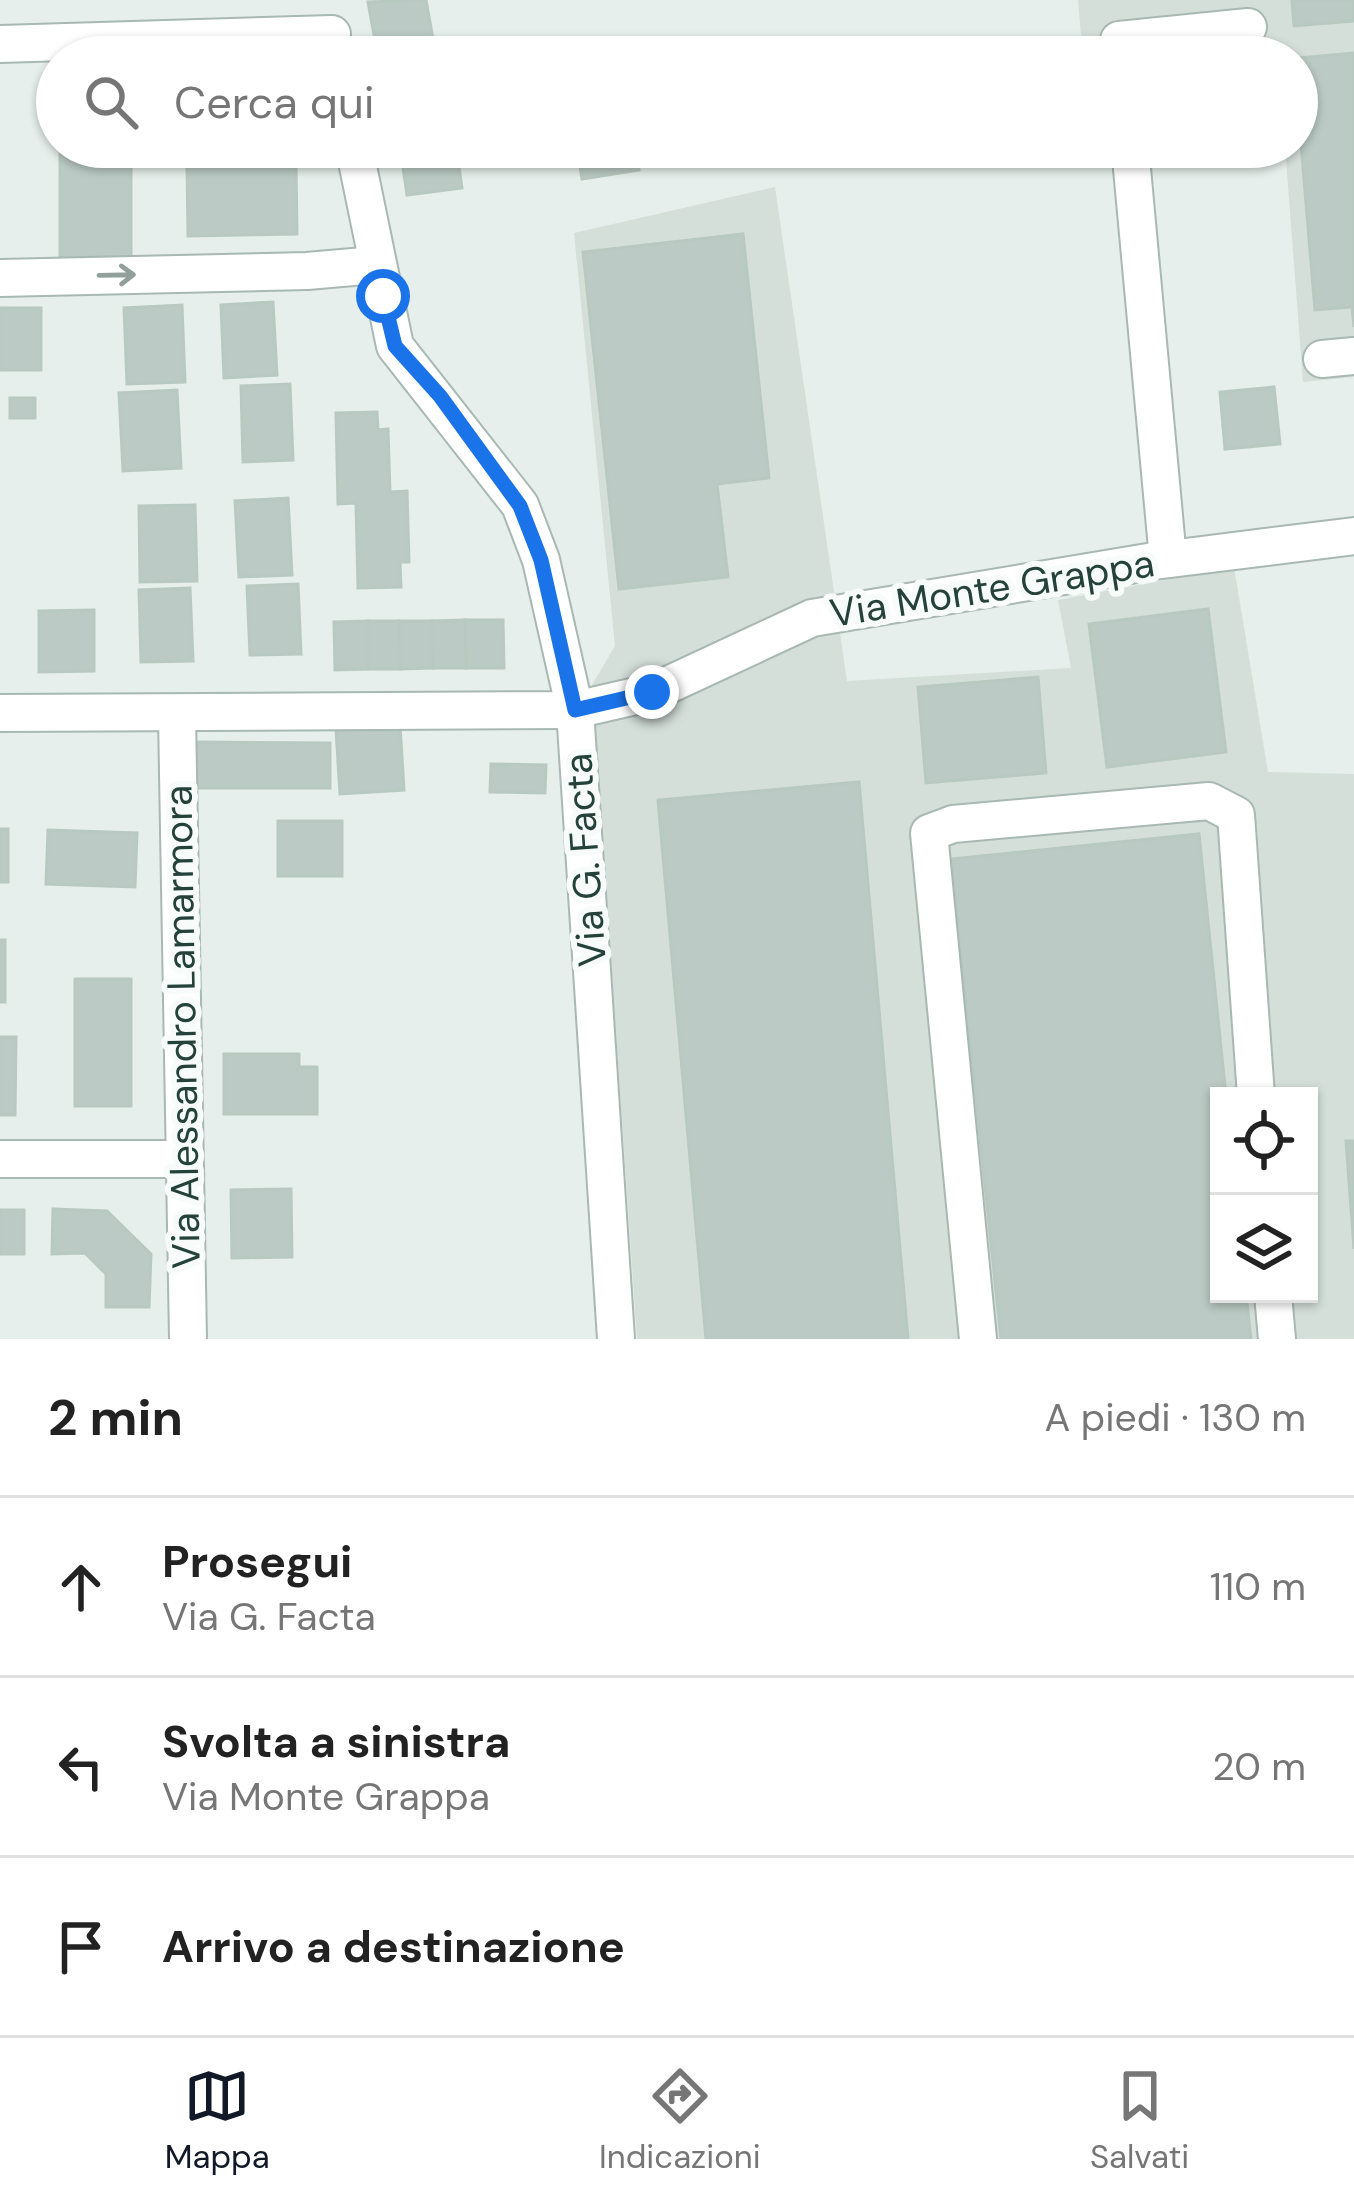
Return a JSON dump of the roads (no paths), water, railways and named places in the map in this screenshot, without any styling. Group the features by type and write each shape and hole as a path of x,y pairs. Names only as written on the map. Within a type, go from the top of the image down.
{"street":[{"path":"1159,36 1248,27"},
{"path":"189,36 331,30"},
{"path":"0,44 36,42"},
{"name":"Via G. Facta","path":"358,168 395,346 440,396 520,506 541,560 575,710 616,1339"},
{"path":"1132,168 1168,559"},
{"path":"0,278 307,272 376,265"},
{"name":"Via Monte Grappa","path":"0,713 177,716 575,710 652,692 812,617 1168,559 1354,536"},
{"name":"Via Alessandro Lamarmora","path":"177,716 188,1339"},
{"path":"978,1339 929,833 953,824 1209,801 1236,815 1255,1087"},
{"path":"0,1159 182,1159"},
{"path":"1274,1303 1277,1339"}]}
